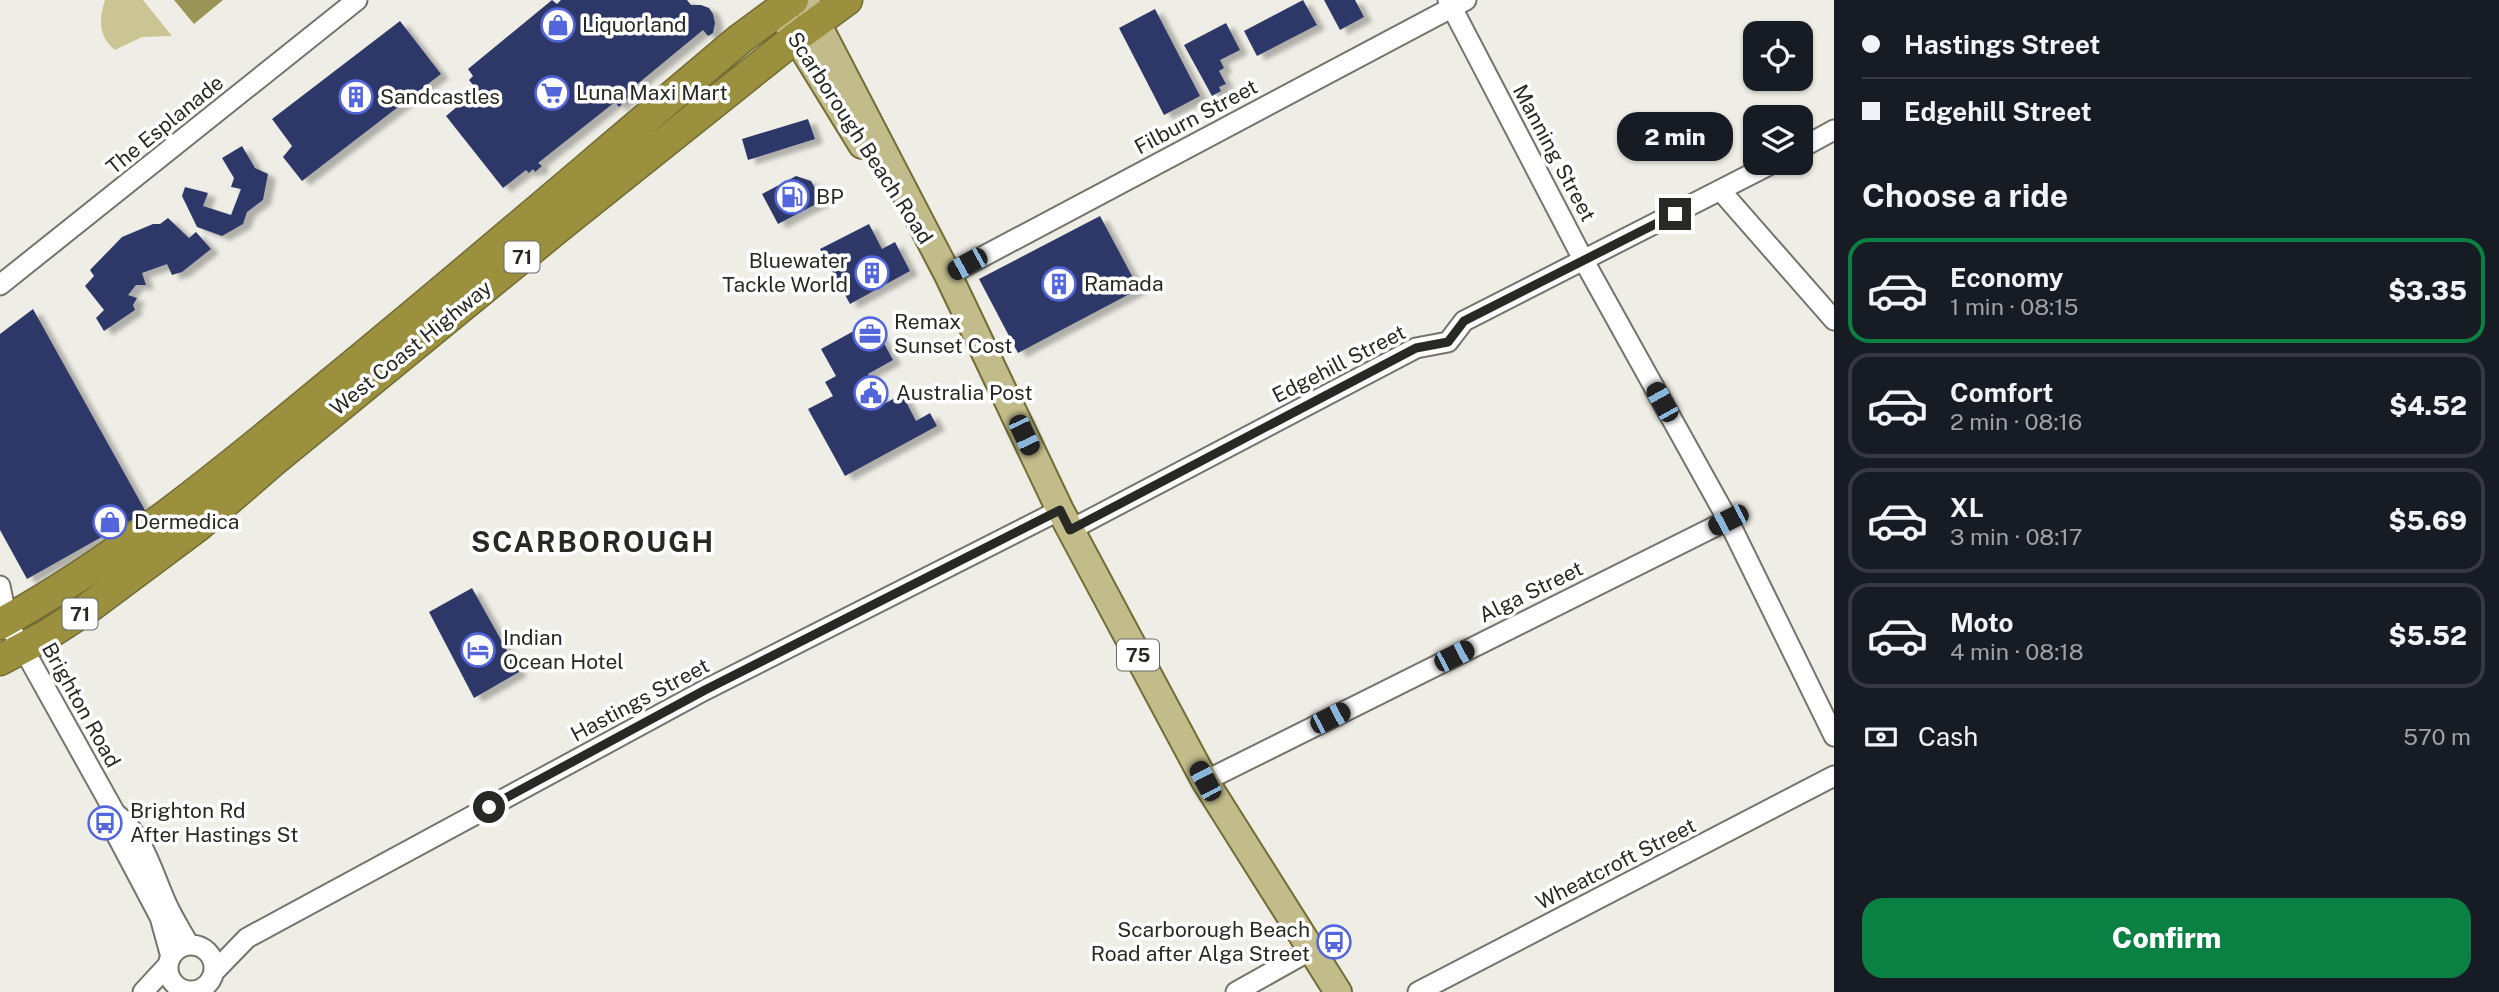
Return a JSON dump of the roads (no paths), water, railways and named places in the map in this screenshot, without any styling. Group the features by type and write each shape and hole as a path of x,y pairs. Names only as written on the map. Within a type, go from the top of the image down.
{"highway":[{"name":"West Coast Highway","path":"2,619 175,511 414,315 740,38 794,12 847,0"},
{"name":"West Coast Highway","path":"12,654 83,611 198,526 272,461 432,330 794,12"}],"main road":[{"name":"Scarborough Beach Road","path":"794,12 948,275 1065,520 1205,781 1338,992"}],"street":[{"name":"The Esplanade","path":"0,285 357,0"},
{"name":"Manning Street","path":"1455,2 1584,261 1728,520 1834,736"},
{"name":"Filburn Street","path":"948,275 1455,2"},
{"path":"1813,141 1834,130"},
{"name":"Edgehill Street","path":"1065,520 1416,348 1448,342 1464,321 1751,175"},
{"path":"1721,191 1834,320"},
{"name":"Hastings Street","path":"192,945 247,937 705,690 1065,520"},
{"name":"Alga Street","path":"1205,781 1728,520"},
{"name":"Brighton Road","path":"0,586 2,619 12,654 115,813 127,823 150,863 167,905 192,945"},
{"name":"Wheatcroft Street","path":"1418,992 1834,776"},
{"name":"Brighton Road","path":"115,813 114,830 160,917 170,961"},
{"name":"Hastings Street","path":"214,981 247,937"},
{"path":"143,992 170,961 175,951 192,945 208,953 212,959 214,981 201,988 178,990 170,978 170,961"},
{"path":"1236,992 1311,950"}],"place":[{"name":"Liquorland","path":"558,25"},
{"name":"Luna Maxi Mart","path":"552,93"},
{"name":"Sandcastles","path":"356,97"},
{"name":"BP","path":"792,197"},
{"name":"Bluewater Tackle World","path":"872,273"},
{"name":"Ramada","path":"1059,284"},
{"name":"Remax Sunset Cost","path":"870,334"},
{"name":"Australia Post","path":"871,393"},
{"name":"Dermedica","path":"110,522"},
{"name":"Indian Ocean Hotel","path":"478,650"},
{"name":"Brighton Rd After Hastings St","path":"105,823"},
{"name":"Scarborough Beach Road after Alga Street","path":"1334,942"}],"district":[{"name":"SCARBOROUGH","path":"593,542"}]}
